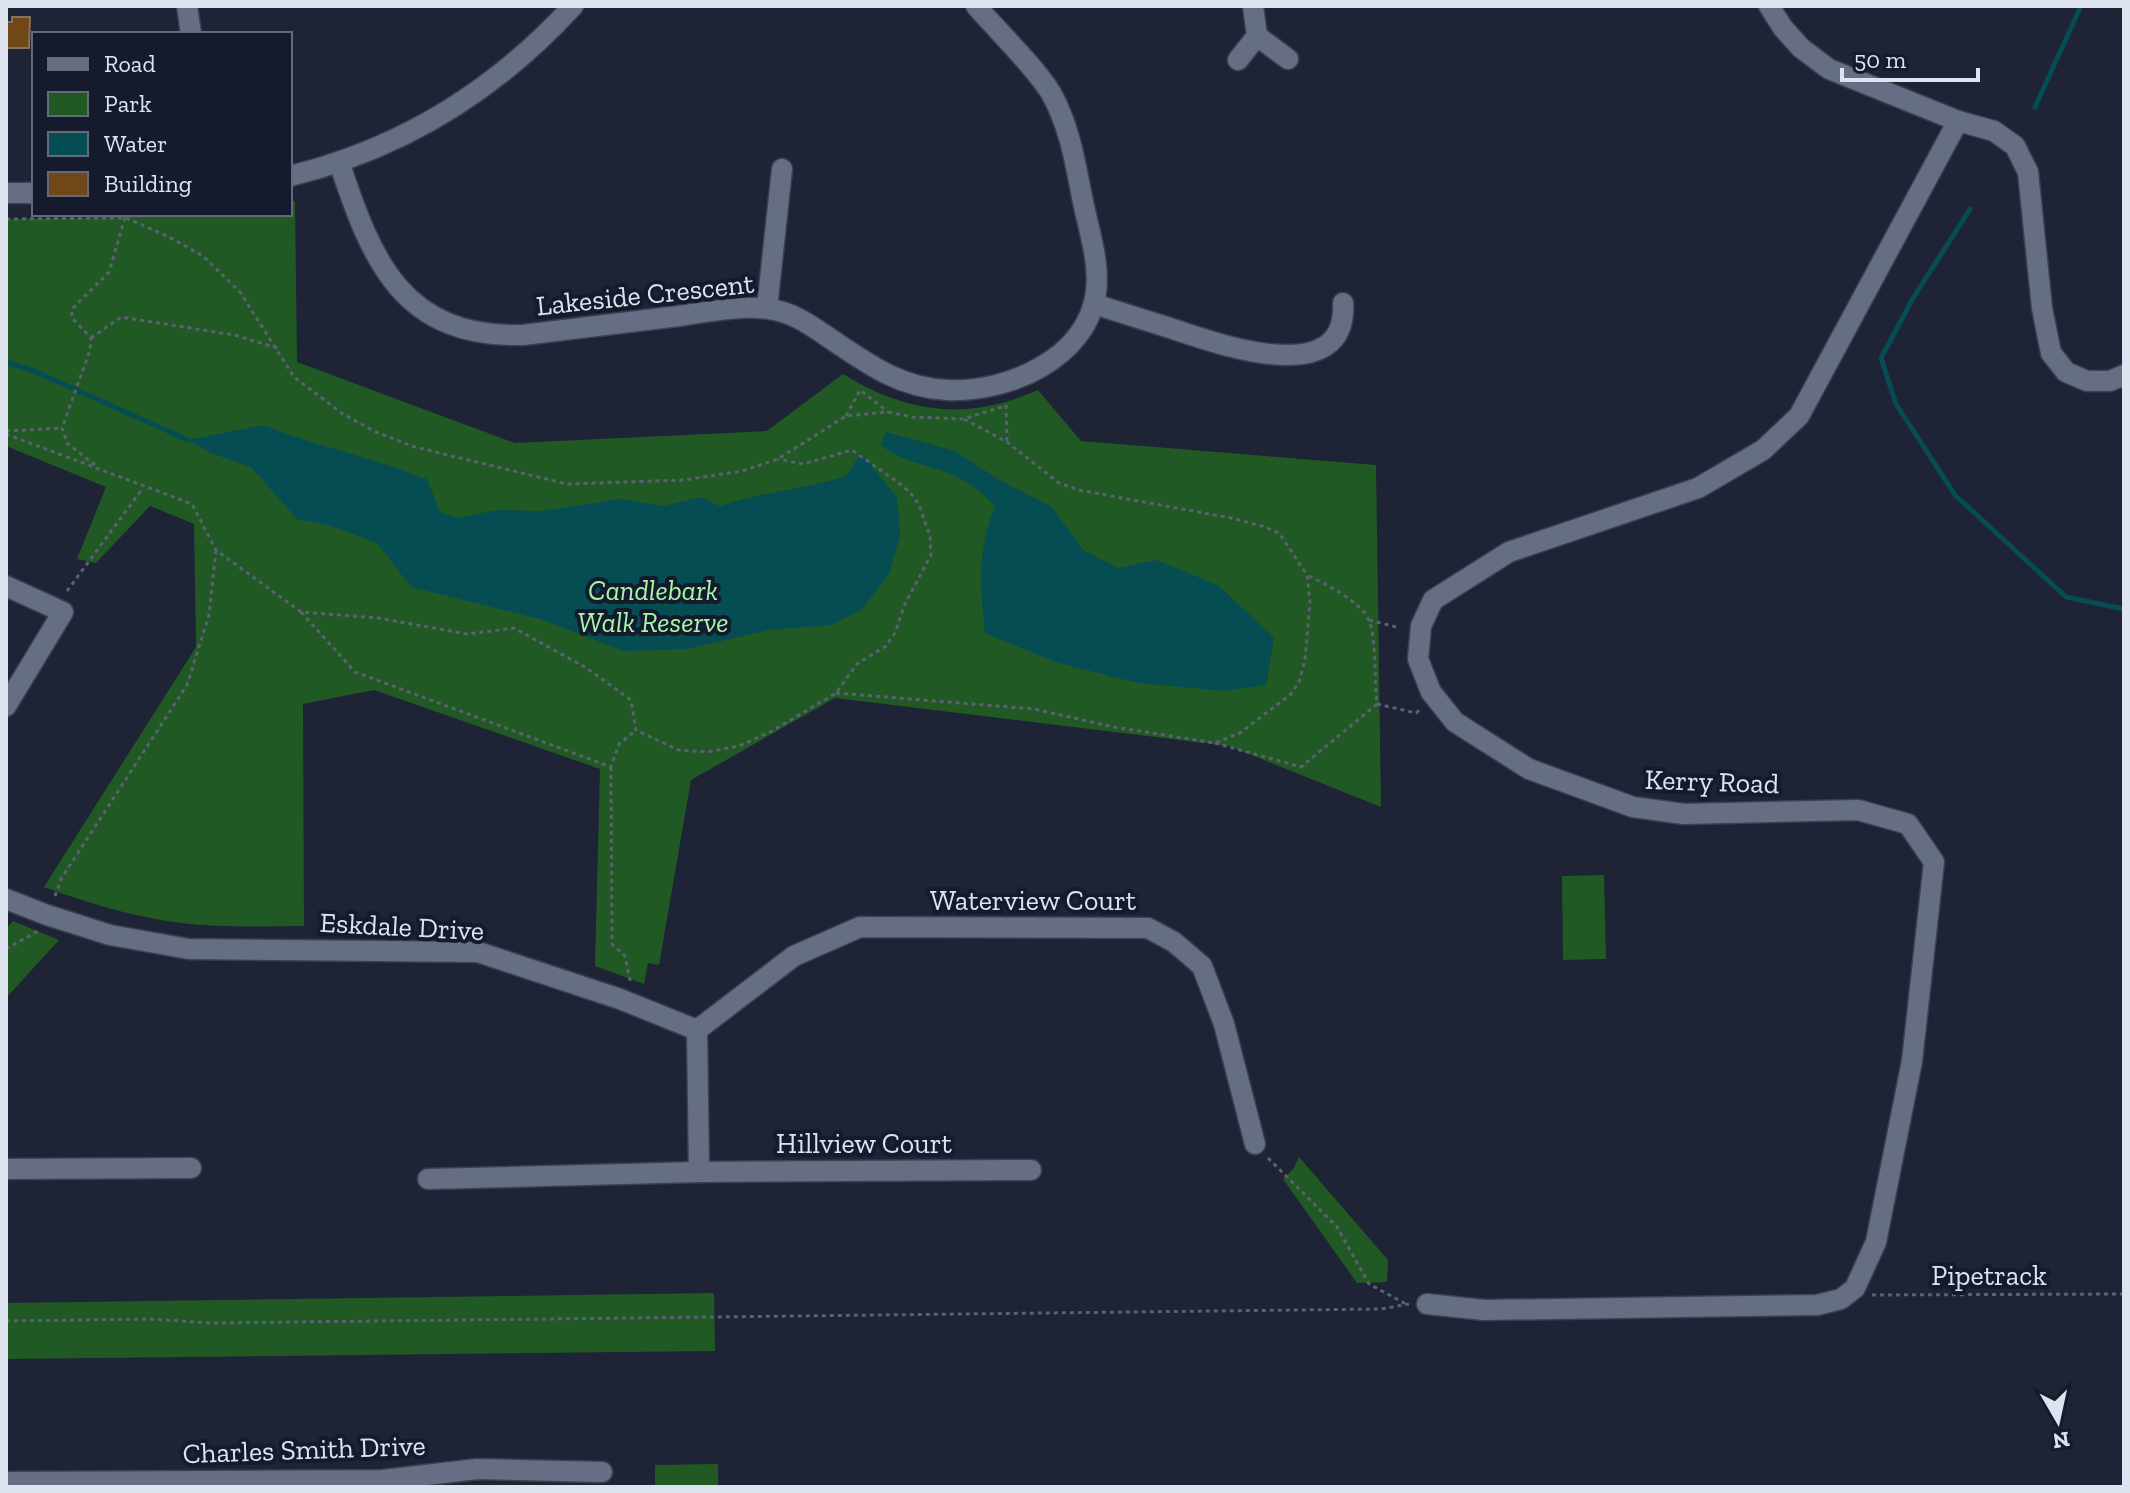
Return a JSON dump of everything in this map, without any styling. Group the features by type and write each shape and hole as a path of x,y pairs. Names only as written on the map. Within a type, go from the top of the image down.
{"street":[{"path":"187,6 191,32"},
{"path":"292,175 339,162 413,131 473,95 528,52 573,6"},
{"name":"Lakeside Crescent","path":"339,162 360,222 386,274 413,302 460,327 491,334 523,335 717,311 767,308 801,319 879,372 913,385 966,390 988,387 1021,376 1048,362 1072,342 1094,304 1096,263 1066,126 1049,90 976,6"},
{"path":"1253,6 1257,36 1288,59"},
{"path":"1769,6 1801,48 1829,69 1958,121 1994,131 2015,146 2028,172 2044,327 2055,359 2066,372 2087,381 2110,381 2124,375"},
{"path":"1238,60 1257,36"},
{"name":"Kerry Road","path":"1855,1288 1876,1242 1912,1061 1934,862 1908,824 1858,810 1684,814 1633,807 1529,769 1455,722 1436,698 1418,659 1421,626 1433,600 1509,552 1698,488 1763,450 1799,416 1958,121"},
{"path":"767,308 782,169"},
{"path":"6,193 32,193"},
{"path":"1094,304 1215,343 1279,356 1318,349 1332,341 1341,328 1343,303"},
{"path":"6,586 63,612 6,706"},
{"name":"Eskdale Drive","path":"6,899 110,935 189,949 478,952 620,999 697,1030"},
{"name":"Waterview Court","path":"697,1030 794,956 860,927 1148,928 1174,942 1202,966 1224,1024 1255,1144"},
{"path":"697,1030 699,1172"},
{"path":"6,1169 191,1168"},
{"name":"Hillview Court","path":"428,1179 699,1172 1031,1170"},
{"path":"1427,1304 1484,1310 1817,1305 1841,1299 1855,1288"},
{"name":"Charles Smith Drive","path":"6,1482 224,1484 383,1480 477,1469 602,1472"}],"path":[{"path":"6,219 126,216 203,256 240,292 294,377 343,414 376,432 415,447 567,484 654,482 742,471 778,459 846,416 888,412 912,417 963,419 1005,406 1021,384 1021,376"},
{"path":"102,469 80,456 67,443 62,428 90,350 91,338 72,318 72,309 109,272 126,216"},
{"path":"91,338 121,317 234,335 277,348"},
{"path":"846,416 860,390 888,412"},
{"path":"1005,406 1007,442"},
{"path":"963,419 1007,442 1059,483 1079,490 1262,526 1279,533 1307,575 1309,637 1299,682 1291,694 1266,715 1240,733 1215,743"},
{"path":"6,433 62,428"},
{"path":"6,433 143,488 192,504 216,550 301,612 355,672 611,767"},
{"path":"636,730 678,750 707,752 739,746 772,731 836,693 857,664 886,646 895,633 905,604 931,555 930,536 919,505 903,486 852,450 819,462 803,464 778,459"},
{"path":"54,608 143,488"},
{"path":"6,949 41,929 61,879 187,685 209,615 216,550"},
{"path":"1307,575 1329,585 1369,620 1395,626 1420,638"},
{"path":"301,612 378,618 467,634 514,628 585,667 631,700 636,730"},
{"path":"1369,620 1377,704"},
{"path":"836,693 1034,709 1114,727 1215,743 1301,767 1377,704"},
{"path":"1377,704 1416,713 1436,698"},
{"path":"620,999 630,980 625,956 612,944 611,767 619,744 636,730"},
{"path":"1255,1144 1337,1227 1369,1284 1406,1304"},
{"name":"Pipetrack","path":"1855,1288 1873,1295 2124,1294"},
{"path":"6,1321 150,1319 210,1323 1334,1310 1427,1304"}],"green space":[{"name":"Candlebark Walk Reserve","path":"295,201 297,362 515,443 767,431 843,374 891,398 939,409 987,406 1038,390 1081,441 1376,465 1381,807 1229,746 835,698 691,780 659,965 648,963 644,984 595,966 600,769 374,690 303,704 304,926 181,923 111,909 44,887 196,647 194,524 150,506 96,563 77,559 106,487 6,446 6,219 292,216 292,202"},
{"path":"1604,875 1606,959 1563,960 1562,876"},
{"path":"13,921 59,940 6,998 6,929"},
{"path":"1299,1157 1388,1260 1387,1282 1357,1283 1283,1179 1294,1168"},
{"path":"714,1293 715,1351 6,1359 6,1303"},
{"path":"718,1464 718,1487 655,1487 655,1465"}],"water":[{"path":"263,425 427,479 440,512 458,518 497,510 542,511 620,499 664,506 700,497 720,506 846,476 861,453 897,497 900,535 889,574 861,610 832,625 769,630 687,649 624,651 540,619 411,587 377,543 331,526 297,519 251,467 211,453 188,440"},
{"path":"886,432 955,451 1001,481 1052,507 1083,550 1118,568 1156,560 1218,585 1274,638 1266,685 1224,691 1138,683 1055,662 985,633 981,569 985,538 995,506 958,478 889,451 881,445"}],"building":[{"path":"12,17 30,17 29,48 6,48 6,22 12,22"}],"waterway":[{"path":"2035,107 2081,6"},
{"path":"1970,209 1912,300 1881,358 1896,404 1955,495 2066,597 2124,609"},
{"path":"6,362 34,371 188,440"}]}
